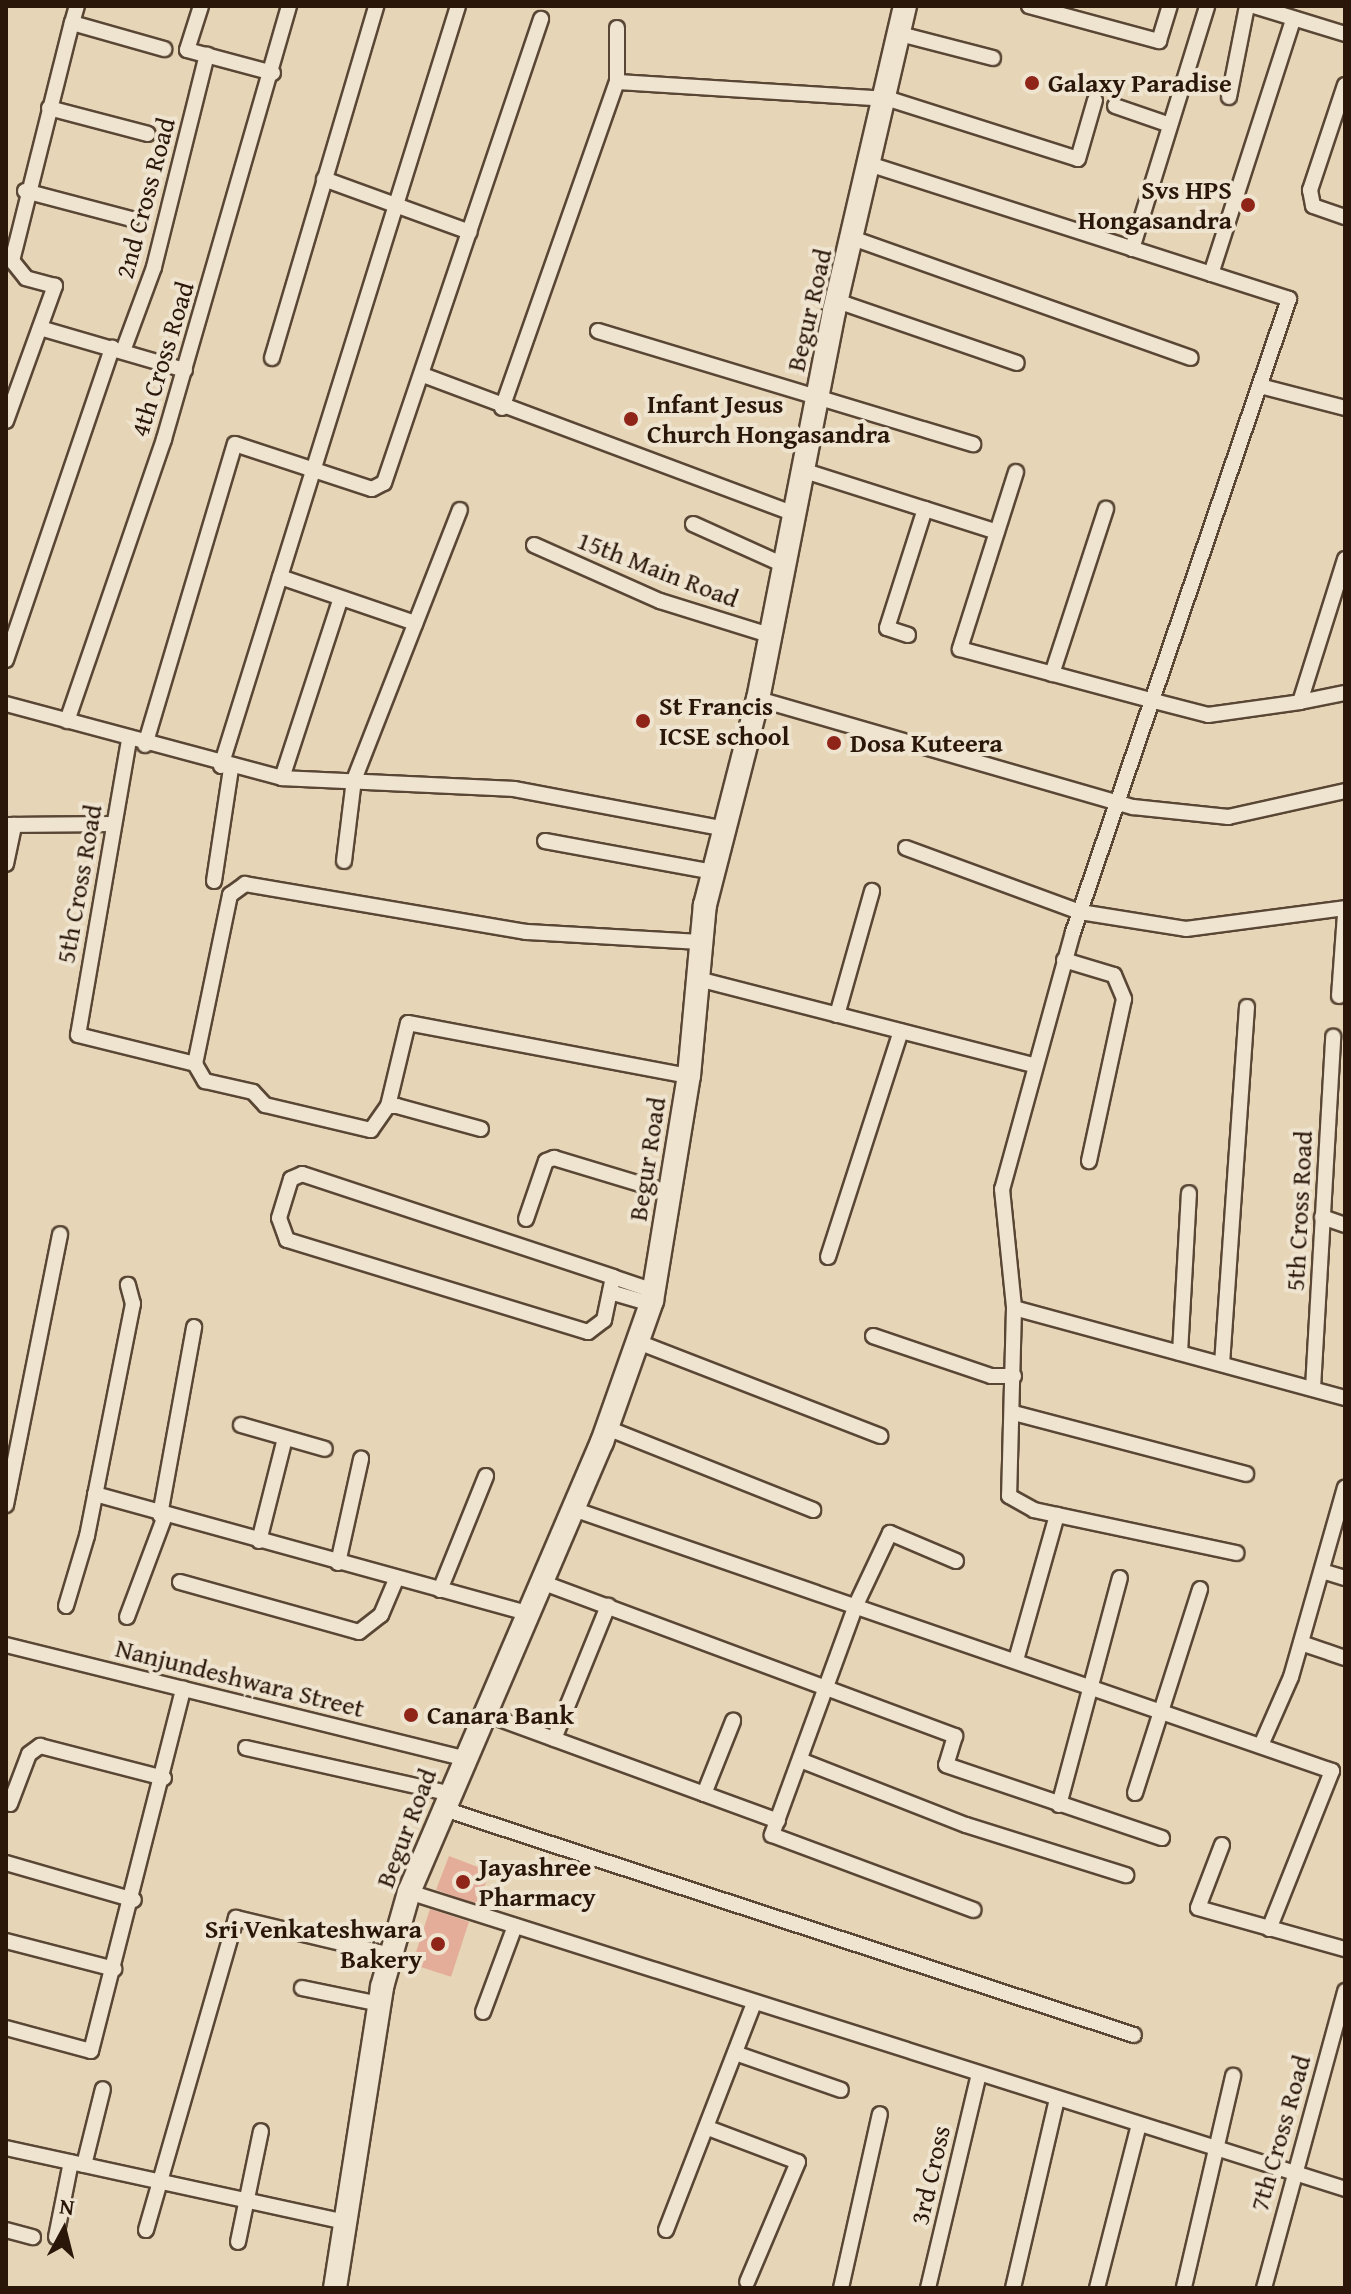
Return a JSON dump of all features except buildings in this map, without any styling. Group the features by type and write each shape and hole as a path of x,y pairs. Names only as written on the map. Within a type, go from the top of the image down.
{"main road":[{"name":"Begur Road","path":"335,2288 380,2004 409,1892 444,1801 607,1428 652,1298 689,1076 702,942 714,872 758,699 766,634 797,515 837,301 889,99 905,6"}],"street":[{"path":"6,421 55,286 26,278 12,261 25,191 77,6"},
{"path":"201,6 187,50 273,73"},
{"name":"4th Cross Road","path":"67,721 185,370 273,73 289,6"},
{"path":"272,358 376,6"},
{"path":"214,881 226,767 313,467 458,6"},
{"path":"1029,6 1159,41 1170,6"},
{"path":"1132,249 1207,6"},
{"path":"1229,97 1247,6"},
{"path":"1254,6 1345,34"},
{"path":"145,745 235,444 313,467 372,489 384,483 541,19"},
{"path":"1211,274 1293,20"},
{"path":"72,23 164,49"},
{"path":"502,408 617,82 617,28"},
{"path":"900,34 993,58"},
{"name":"2nd Cross Road","path":"6,660 117,350 154,267 207,55"},
{"path":"617,82 889,99 1078,159 1095,100"},
{"path":"1345,85 1310,190 1313,206 1345,217"},
{"path":"1115,106 1170,125"},
{"path":"49,108 148,134"},
{"path":"872,165 1289,299 1064,960 1032,1065 1002,1189 1014,1308 1014,1413 1009,1496 1057,1515 1236,1553"},
{"path":"324,179 470,232"},
{"path":"25,191 131,219"},
{"path":"855,239 1191,358"},
{"path":"837,301 1017,363"},
{"path":"40,328 185,370"},
{"path":"598,331 973,444"},
{"path":"423,375 502,408 797,515"},
{"path":"1260,386 1345,408"},
{"path":"805,471 997,532"},
{"path":"1016,472 960,649 1208,715 1345,693"},
{"path":"908,635 887,628 925,509"},
{"path":"1052,674 1106,509"},
{"path":"344,861 354,780 460,510"},
{"path":"693,524 784,565"},
{"name":"15th Main Road","path":"534,545 660,601 766,634"},
{"path":"1300,702 1345,559"},
{"path":"280,577 415,623"},
{"path":"282,778 341,598"},
{"path":"758,699 1119,804 1228,817 1345,791"},
{"path":"6,704 226,767 282,778 514,789 725,829"},
{"name":"5th Cross Road","path":"129,740 78,1035 195,1064"},
{"path":"6,864 10,825 113,824"},
{"path":"545,841 714,872"},
{"path":"906,848 1080,912 1186,929 1345,911 1339,996"},
{"path":"689,1076 408,1023 388,1106 371,1130 265,1105 253,1092 205,1081 195,1064 230,895 245,884 510,930 702,942"},
{"path":"837,1015 872,891"},
{"path":"1064,960 1114,975 1124,999 1089,1161"},
{"path":"698,979 1032,1065"},
{"path":"1222,1364 1247,1007"},
{"path":"828,1257 901,1031"},
{"name":"5th Cross Road","path":"1313,1388 1333,1037"},
{"path":"388,1106 481,1129"},
{"path":"526,1219 546,1161 554,1158 670,1193"},
{"path":"612,1284 604,1320 588,1332 287,1240 279,1218 291,1179 302,1174 652,1298"},
{"path":"1180,1353 1189,1193"},
{"path":"1322,1217 1345,1225"},
{"path":"6,1505 60,1234"},
{"path":"66,1606 95,1494 133,1304 128,1285"},
{"path":"1014,1308 1345,1398"},
{"path":"127,1617 163,1515 194,1327"},
{"path":"873,1336 991,1376 1014,1376"},
{"path":"638,1342 880,1436"},
{"path":"1014,1413 1246,1474"},
{"path":"241,1425 325,1449"},
{"path":"607,1428 813,1510"},
{"path":"259,1541 285,1438"},
{"path":"338,1563 361,1459"},
{"path":"440,1590 486,1476"},
{"path":"95,1494 527,1613"},
{"path":"1262,1743 1301,1643 1344,1495"},
{"path":"573,1509 1166,1709 1332,1771 1269,1929"},
{"path":"1016,1660 1057,1515"},
{"path":"956,1561 890,1533 856,1605 772,1835 974,1910"},
{"path":"1322,1571 1345,1578"},
{"path":"1059,1805 1120,1578"},
{"path":"180,1582 359,1632 381,1615 396,1579"},
{"path":"541,1582 828,1684 955,1736 946,1765 1162,1838"},
{"path":"1135,1793 1166,1709 1200,1589"},
{"path":"554,1739 608,1606"},
{"path":"1301,1643 1345,1658"},
{"name":"Nanjundeshwara Street","path":"6,1645 463,1758"},
{"path":"6,2028 91,2051 134,1900 183,1689"},
{"path":"483,1713 778,1821"},
{"path":"704,1794 733,1721"},
{"path":"10,1804 29,1754 40,1746 164,1778"},
{"path":"246,1748 444,1801 1134,2035"},
{"path":"800,1760 966,1825 1126,1875"},
{"path":"1222,1845 1198,1908 1345,1949"},
{"path":"6,1863 134,1900"},
{"path":"409,1892 1057,2099 1138,2128 1345,2189"},
{"path":"146,2230 236,1918 391,1955"},
{"path":"483,2012 515,1926"},
{"path":"6,1941 114,1969"},
{"path":"302,1988 380,2004"},
{"name":"7th Cross Road","path":"1264,2288 1291,2173 1345,1991"},
{"path":"666,2230 754,2003"},
{"path":"735,2053 841,2090"},
{"name":"3rd Cross","path":"928,2288 979,2074"},
{"path":"1184,2287 1233,2076"},
{"path":"56,2237 103,2089"},
{"path":"1013,2288 1057,2099"},
{"path":"841,2288 880,2114"},
{"path":"708,2128 798,2162 747,2282"},
{"path":"1097,2288 1138,2128"},
{"path":"238,2242 261,2131"},
{"path":"6,2148 346,2222"},
{"path":"6,2230 33,2237"}],"place":[{"name":"Galaxy Paradise","path":"1032,83"},
{"name":"Svs HPS Hongasandra","path":"1248,205"},
{"name":"Infant Jesus Church Hongasandra","path":"631,419"},
{"name":"St Francis ICSE school","path":"643,721"},
{"name":"Dosa Kuteera","path":"834,743"},
{"name":"Canara Bank","path":"411,1715"},
{"name":"Jayashree Pharmacy","path":"463,1882"},
{"name":"Sri Venkateshwara Bakery","path":"438,1944"}]}
